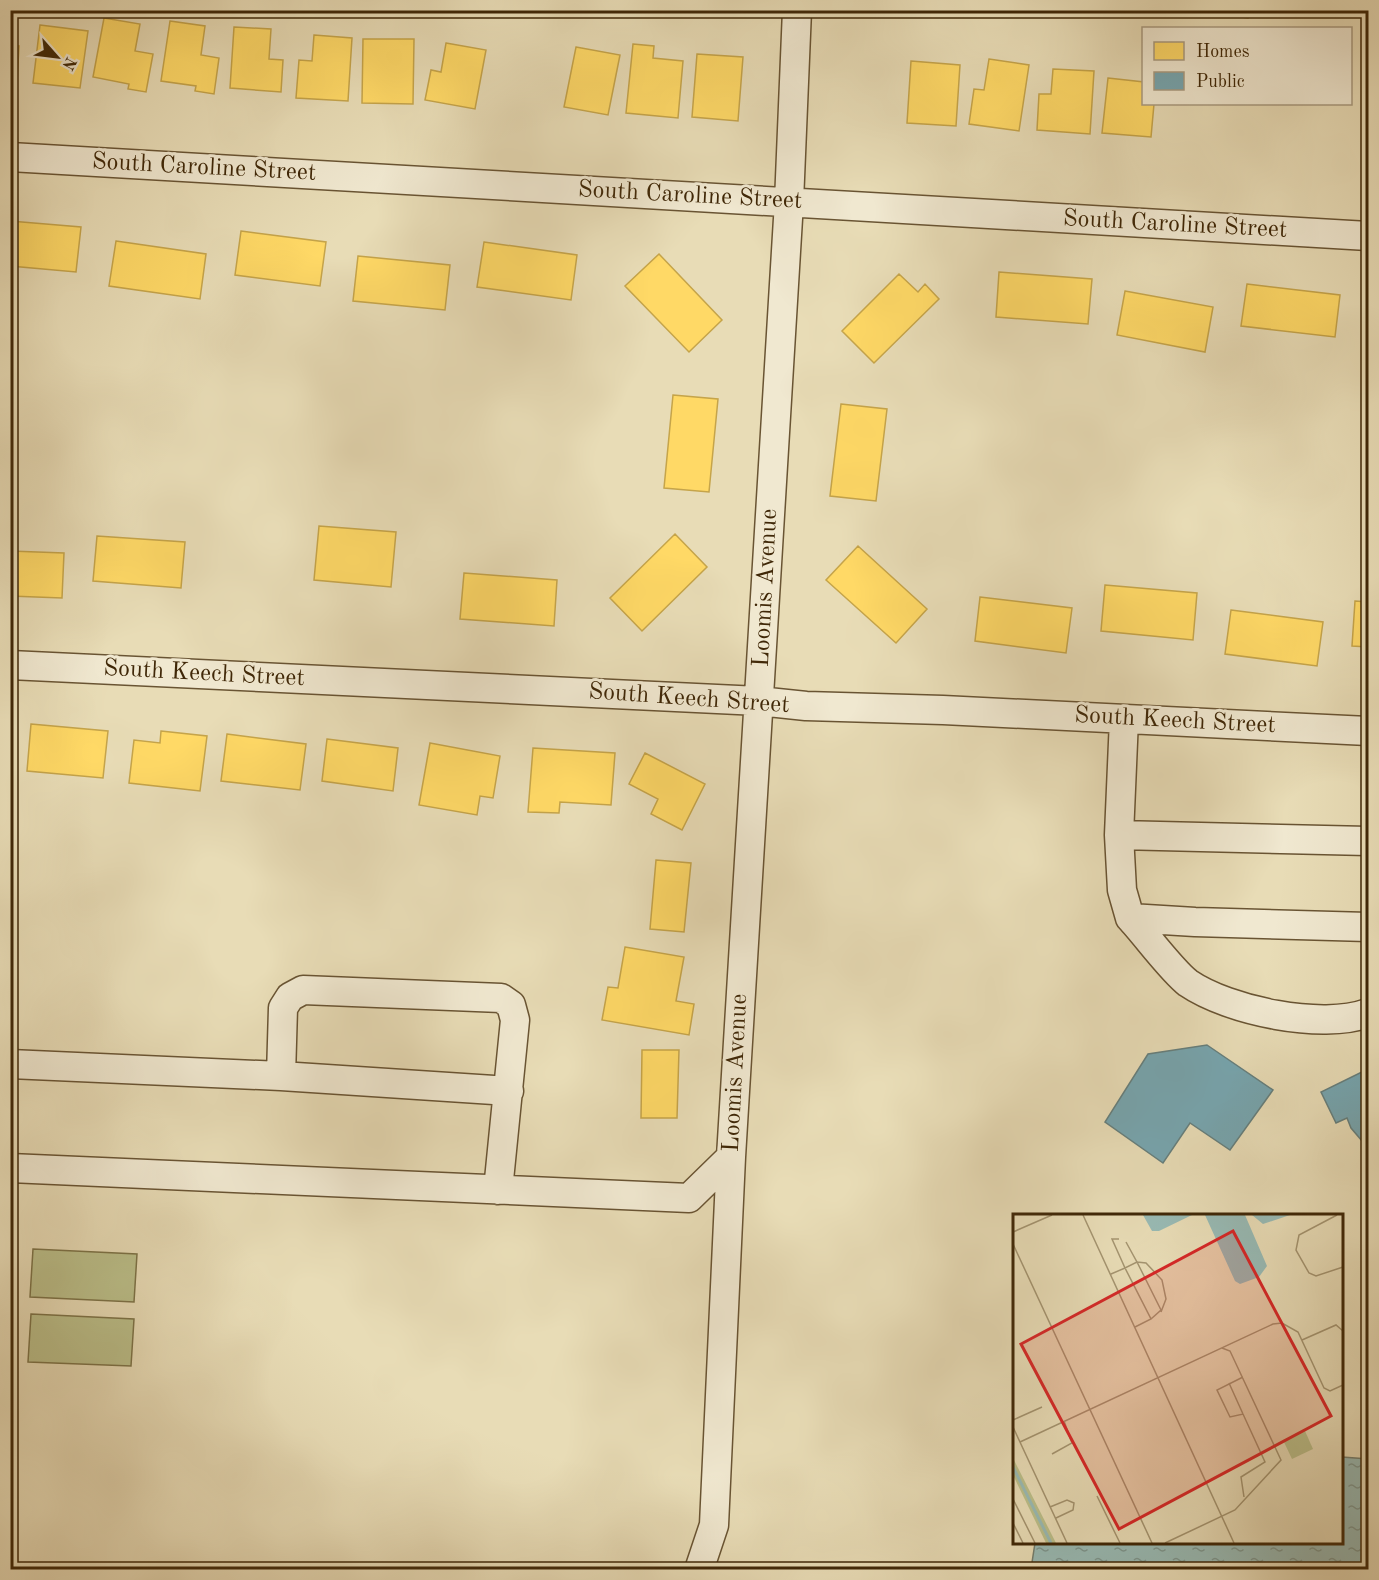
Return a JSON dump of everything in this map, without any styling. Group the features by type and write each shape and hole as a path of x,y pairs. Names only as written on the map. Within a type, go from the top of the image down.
{"street":[{"name":"Loomis Avenue","path":"699,1569 714,1525 731,1157 789,202 789,11"},
{"name":"South Caroline Street","path":"10,157 1368,236"},
{"name":"South Keech Street","path":"10,665 759,701 806,706 1368,731"},
{"path":"1124,719 1119,835 1122,890 1130,918 1188,982 1242,1008 1311,1020 1357,1017 1368,1013"},
{"path":"1119,835 1368,840"},
{"path":"1130,918 1368,927"},
{"path":"281,1076 283,1008 290,997 303,990 501,998 511,1005 515,1020 498,1190"},
{"path":"10,1064 281,1076 508,1091"},
{"path":"10,1168 689,1198 731,1157"}],"green space":[{"path":"33,1249 137,1254 134,1302 30,1297"},
{"path":"31,1314 134,1319 131,1366 28,1362"}],"water":[{"path":"1343,1457 1368,1459 1368,1569 1031,1569 1035,1544 1343,1544"}],"building: Homes":[{"path":"934,10 998,10 997,15"},
{"path":"1183,10 1249,10 1248,18"},
{"path":"104,18 140,24 135,51 153,54 146,92 128,89 129,84 93,77"},
{"path":"170,21 205,26 201,55 219,58 214,94 195,91 196,86 161,81"},
{"path":"40,25 88,31 80,88 33,83"},
{"path":"234,27 271,29 269,59 283,60 281,92 230,88"},
{"path":"314,35 352,38 348,101 296,98 299,60 312,61"},
{"path":"363,39 414,39 413,104 362,103"},
{"path":"446,43 486,50 475,109 425,100 431,70 441,72"},
{"path":"633,44 654,46 653,58 683,61 678,118 626,113"},
{"path":"10,45 19,46 17,82 10,81"},
{"path":"576,47 620,55 608,115 564,107"},
{"path":"697,54 743,57 738,121 692,117"},
{"path":"989,59 1029,65 1019,131 969,124 974,89 984,90"},
{"path":"911,61 960,65 956,126 907,123"},
{"path":"1053,69 1094,71 1090,134 1037,130 1039,94 1051,94"},
{"path":"1108,78 1142,82 1142,105 1154,105 1151,137 1102,133"},
{"path":"10,221 81,227 76,272 10,266"},
{"path":"241,231 326,242 320,286 235,275"},
{"path":"116,241 206,254 200,299 109,286"},
{"path":"484,242 577,255 571,300 477,287"},
{"path":"659,254 722,320 689,352 625,286"},
{"path":"358,256 450,265 445,310 353,301"},
{"path":"999,272 1092,279 1088,324 996,317"},
{"path":"899,274 918,292 925,284 939,299 874,363 842,331"},
{"path":"1247,284 1340,295 1335,337 1241,326"},
{"path":"1125,291 1213,307 1205,352 1117,335"},
{"path":"673,395 718,399 709,492 664,488"},
{"path":"841,404 887,409 876,501 830,496"},
{"path":"319,526 396,532 391,587 314,580"},
{"path":"675,534 707,567 642,631 610,598"},
{"path":"97,536 185,542 181,588 93,581"},
{"path":"858,546 927,609 896,643 826,580"},
{"path":"10,551 64,553 62,598 10,596"},
{"path":"464,573 557,580 554,626 460,619"},
{"path":"1105,585 1197,593 1193,640 1101,631"},
{"path":"980,597 1072,608 1066,653 975,641"},
{"path":"1355,601 1368,602 1368,647 1352,646"},
{"path":"1231,610 1323,622 1317,666 1225,654"},
{"path":"31,724 108,731 103,778 27,771"},
{"path":"161,731 207,736 200,791 129,783 134,740 160,743"},
{"path":"227,734 306,744 300,790 221,781"},
{"path":"327,739 398,748 393,791 322,781"},
{"path":"430,743 500,756 493,798 480,796 477,815 419,805"},
{"path":"533,748 615,753 611,805 560,802 559,813 528,812"},
{"path":"645,753 705,784 682,830 651,814 658,799 629,784"},
{"path":"656,860 691,863 684,932 650,929"},
{"path":"625,947 684,957 676,1001 694,1004 689,1035 602,1020 608,987 618,988"},
{"path":"642,1050 679,1050 677,1118 641,1118"}],"building: Public":[{"path":"1207,1045 1273,1090 1230,1150 1190,1123 1163,1163 1105,1122 1148,1054"},
{"path":"1368,1069 1368,1148 1351,1128 1347,1118 1336,1123 1321,1092"}]}
